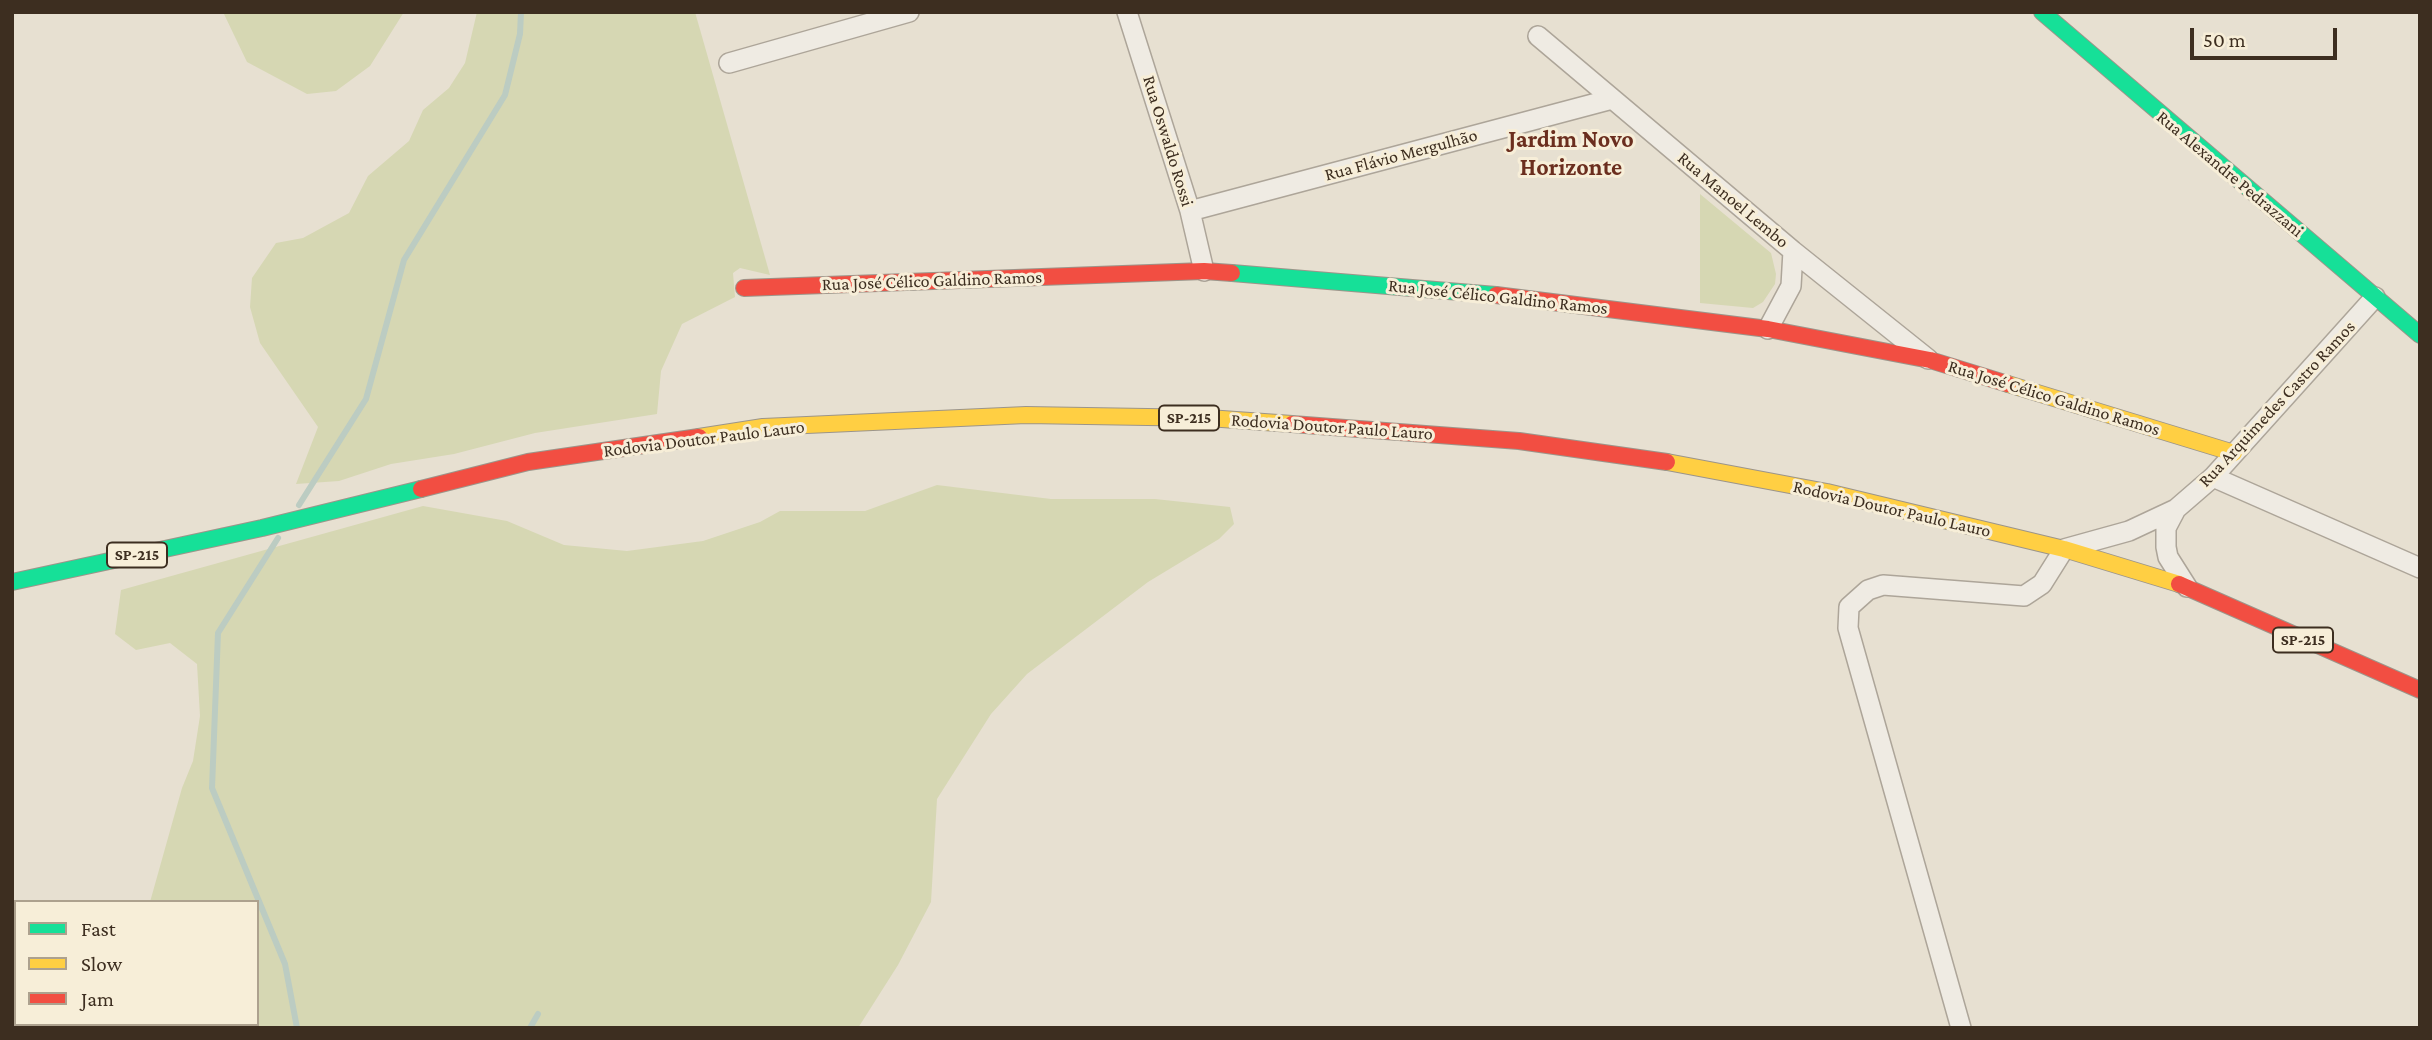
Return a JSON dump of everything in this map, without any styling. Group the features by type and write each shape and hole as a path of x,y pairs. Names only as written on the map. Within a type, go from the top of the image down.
{"main road":[{"name":"Rua Alexandre Pedrazzani","path":"2042,12 2420,335"},
{"name":"Rua José Célico Galdino Ramos","path":"744,288 1204,271 1488,294 1768,329 1930,360 2234,453"},
{"name":"Rodovia Doutor Paulo Lauro","path":"12,582 262,528 528,463 763,427 1026,415 1182,417 1519,441 1673,463 1827,492 2064,549 2188,587 2420,690"}],"street":[{"path":"729,63 909,12"},
{"name":"Rua Oswaldo Rossi","path":"1127,12 1190,211 1204,271"},
{"name":"Rua Manoel Lembo","path":"1538,36 1793,251 1930,360"},
{"name":"Rua Flávio Mergulhão","path":"1190,211 1612,99"},
{"path":"1768,329 1791,286 1793,251"},
{"name":"Rua Arquimedes Castro Ramos","path":"2064,549 2129,531 2176,509 2213,477 2375,297"},
{"path":"2213,477 2420,568"},
{"path":"2176,509 2166,527 2166,547 2168,556 2188,587"},
{"path":"1961,1028 1848,628 1849,607 1868,590 1883,585 2024,596 2042,584 2064,549"}],"green space":[{"path":"223,12 404,12 370,66 336,91 307,94 247,62"},
{"path":"477,12 695,12 770,275 740,268 733,273 735,297 682,324 661,371 657,414 535,433 454,454 391,464 339,481 296,484 318,427 260,343 250,307 252,278 276,243 303,238 349,213 368,176 409,141 423,110 449,88 465,63"},
{"path":"1700,194 1771,253 1776,274 1775,284 1763,302 1753,308 1700,303"},
{"path":"937,485 1051,499 1155,499 1230,507 1234,524 1219,539 1148,582 1027,674 991,714 937,799 931,902 898,965 858,1028 85,1028 259,1026 259,900 151,900 182,788 193,761 200,716 197,664 170,643 136,650 115,634 121,590 423,506 507,521 564,545 627,551 703,541 760,522 780,511 865,511"}],"waterway":[{"path":"299,505 366,399 404,260 505,95 520,34 521,12"},
{"path":"258,900 212,788 218,633 278,538"},
{"path":"259,901 285,964 297,1028"},
{"path":"530,1028 538,1014"}],"traffic: fast":[{"path":"2042,12 2420,335"},
{"path":"1232,273 1496,295"},
{"path":"12,582 262,528 421,489"}],"traffic: slow":[{"path":"2008,384 2234,453"},
{"path":"699,437 763,427 1026,415 1208,418 1292,424"},
{"path":"1667,462 1827,492 2064,549 2179,584"}],"traffic: jam":[{"path":"744,288 1204,271 1232,273"},
{"path":"1496,295 1768,329 1930,360 2008,384"},
{"path":"1292,424 1519,441 1667,462"},
{"path":"421,489 528,462 699,437"},
{"path":"2179,584 2420,690"}],"district":[{"name":"Jardim Novo Horizonte","path":"1571,154"}]}
